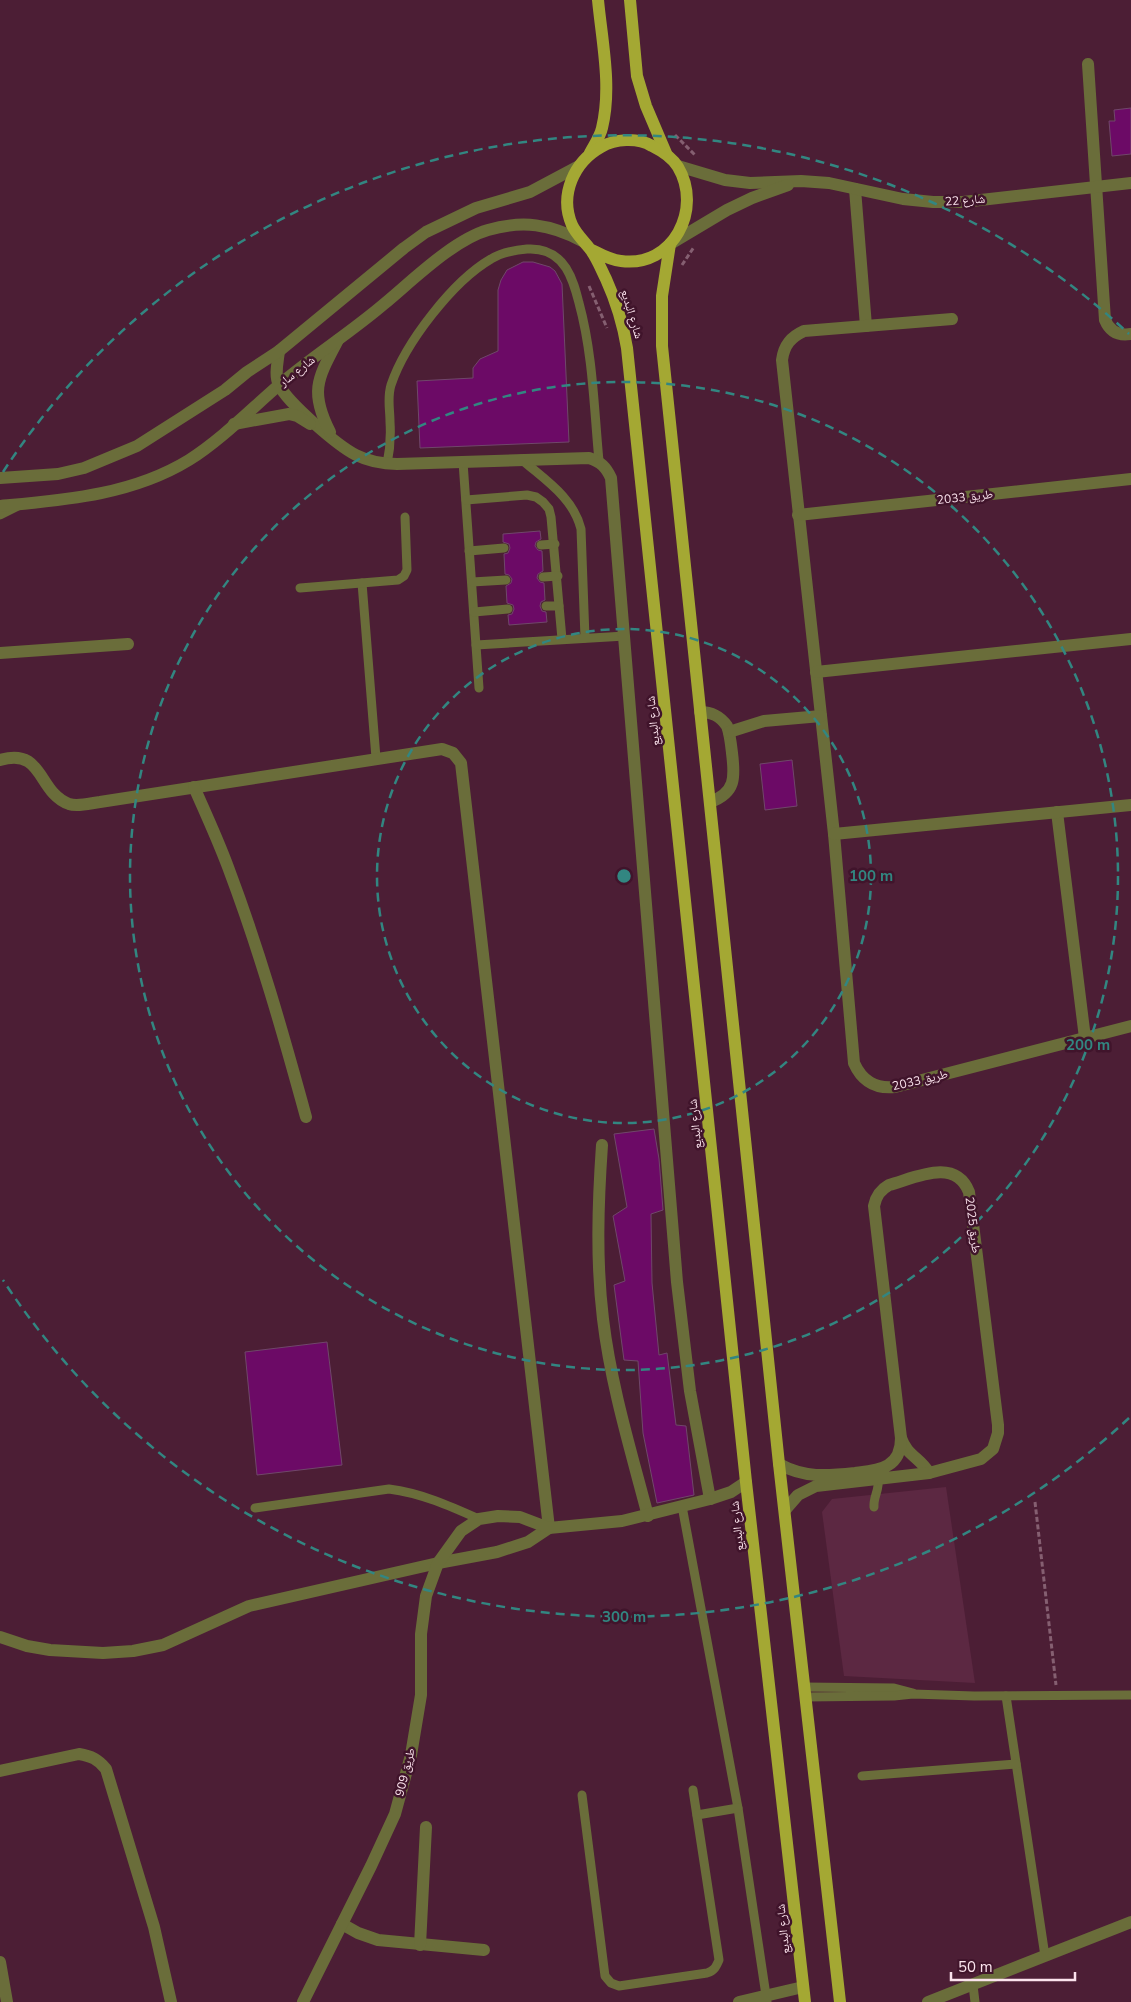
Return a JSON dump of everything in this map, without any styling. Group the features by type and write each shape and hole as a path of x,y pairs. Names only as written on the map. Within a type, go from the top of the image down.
{"main road":[{"path":"590,153 608,143 628,140 648,143 666,153 678,166 686,186 688,207 682,227 670,244 656,255 640,261 622,262 605,258 586,245 572,224 567,205 569,185 577,167 590,153 602,130 606,105 606,80 598,0"},
{"path":"630,0 638,76 646,106 666,153"},
{"name":"شارع البديع","path":"670,244 662,296 662,346 779,1464 840,2002"},
{"name":"شارع البديع","path":"586,245 612,295 623,326 628,348 746,1482 805,2002"}],"street":[{"path":"1088,64 1105,320 1107,325 1115,332 1125,335 1131,334"},
{"name":"شارع 22","path":"678,166 725,180 750,183 801,181 829,183 903,199 933,202 963,202 1096,186 1131,184"},
{"path":"0,478 58,474 84,468 111,458 159,433 225,390 279,351 426,232 476,208 530,192 577,167"},
{"name":"شارع 22","path":"670,244 726,210 752,198 801,181"},
{"path":"855,189 866,326"},
{"name":"شارع سار","path":"0,506 84,497 108,492 149,479 188,460 279,385 360,324 463,241 486,230 510,225 537,225 561,230 586,245"},
{"name":"طريق 2033","path":"952,319 804,331 791,339 783,352 782,360 798,515 834,834 854,1063 858,1072 865,1080 879,1087 895,1087 1131,1026"},
{"path":"333,438 321,415 317,392 323,369 338,340"},
{"path":"279,351 277,380 279,385 289,398 333,438"},
{"path":"234,424 289,414 297,416 356,455 387,464 580,457 599,461 606,468 611,478 677,1282 690,1391 710,1499"},
{"name":"طريق 2033","path":"798,515 1131,479"},
{"path":"816,672 1131,639"},
{"path":"0,653 128,644"},
{"path":"700,712 713,713 723,720 729,732 734,770 732,784 723,796 710,802"},
{"path":"729,732 764,721 821,716"},
{"path":"0,760 11,756 24,758 35,765 58,798 71,804 100,802 442,749 453,753 461,762 549,1528"},
{"path":"194,787 228,868 257,950 283,1033 306,1118"},
{"path":"834,834 1131,805"},
{"path":"1057,812 1085,1038"},
{"path":"602,1144 598,1203 598,1261 603,1320 612,1378 648,1516"},
{"name":"طريق 2025","path":"779,1464 797,1472 816,1476 878,1470 895,1460 901,1448 901,1438 874,1206 878,1194 889,1185 935,1172 949,1172 962,1179 969,1192 998,1433 993,1449 981,1459 928,1473 816,1486 798,1495 785,1510"},
{"name":"طريق 2025","path":"901,1438 906,1449 922,1464 928,1473"},
{"path":"479,1519 498,1516 520,1517 549,1528 622,1521 710,1499 731,1492 746,1482"},
{"name":"طريق 909","path":"303,2002 395,1814 411,1755 421,1695 421,1634 426,1596 438,1563 461,1531 479,1519"},
{"path":"0,1652 3,1639 27,1646 72,1652 103,1653 133,1651 163,1645 249,1606 438,1563 514,1548 528,1542 549,1528"},
{"path":"0,1771 79,1754 90,1755 106,1769 156,1935 171,2002"},
{"path":"420,1946 426,1827"},
{"path":"928,2002 1131,1922"},
{"path":"342,1924 358,1933 378,1940 420,1946 484,1950"},
{"path":"0,1962 7,2002"},
{"path":"739,2002 766,1999 803,1987"}],"lane":[{"path":"387,464 390,442 388,397 395,376 409,348 436,309 464,281 490,259 502,253 534,249 546,251 557,257 573,280 582,317 590,365 599,461"},
{"path":"521,459 564,495 574,508 578,518 581,529 585,638"},
{"path":"463,462 479,688"},
{"path":"466,500 527,495 536,497 549,509 558,576 562,639"},
{"path":"0,515 22,504"},
{"path":"300,588 398,580 404,576 407,570 405,517"},
{"path":"541,545 554,544"},
{"path":"469,551 504,548"},
{"path":"544,577 558,576"},
{"path":"472,582 506,580"},
{"path":"362,583 376,758"},
{"path":"546,606 559,606"},
{"path":"474,612 508,609"},
{"path":"476,645 625,636"},
{"path":"874,1507 874,1500 879,1487 878,1479"},
{"path":"255,1508 389,1489 407,1491 446,1504 479,1519"},
{"path":"682,1506 738,1808 766,1999"},
{"path":"804,1692 899,1696 913,1694 1006,1696 1131,1695"},
{"path":"1006,1696 1045,1956"},
{"path":"862,1776 1016,1764"},
{"path":"582,1795 606,1976 611,1983 619,1986 707,1973 717,1966 719,1960 693,1790"},
{"path":"697,1815 738,1808"},
{"path":"972,1985 975,2002"}],"path":[{"path":"1035,1502 1057,1695"}],"shaded area":[{"path":"946,1487 975,1683 844,1676 822,1512 832,1499"}],"building":[{"path":"1131,108 1131,154 1112,156 1109,121 1115,121 1114,110"},
{"path":"523,262 533,262 550,267 555,271 562,284 569,442 420,448 417,381 473,378 473,368 480,359 498,351 498,290 507,270"},
{"path":"540,531 541,539 536,542 535,546 538,550 542,551 543,571 538,574 537,578 540,582 544,583 545,600 541,602 540,606 542,611 546,612 547,622 509,625 508,615 512,614 514,609 513,605 507,603 506,586 511,583 512,579 509,575 505,574 504,554 508,553 510,548 509,544 503,542 503,534"},
{"path":"792,760 797,806 765,810 760,764"},
{"path":"654,1129 659,1159 663,1210 651,1214 652,1283 659,1355 667,1353 676,1425 686,1426 694,1495 657,1503 643,1433 638,1361 624,1360 614,1285 625,1281 613,1216 627,1207 614,1134"},
{"path":"327,1342 342,1465 257,1475 245,1352"}]}
